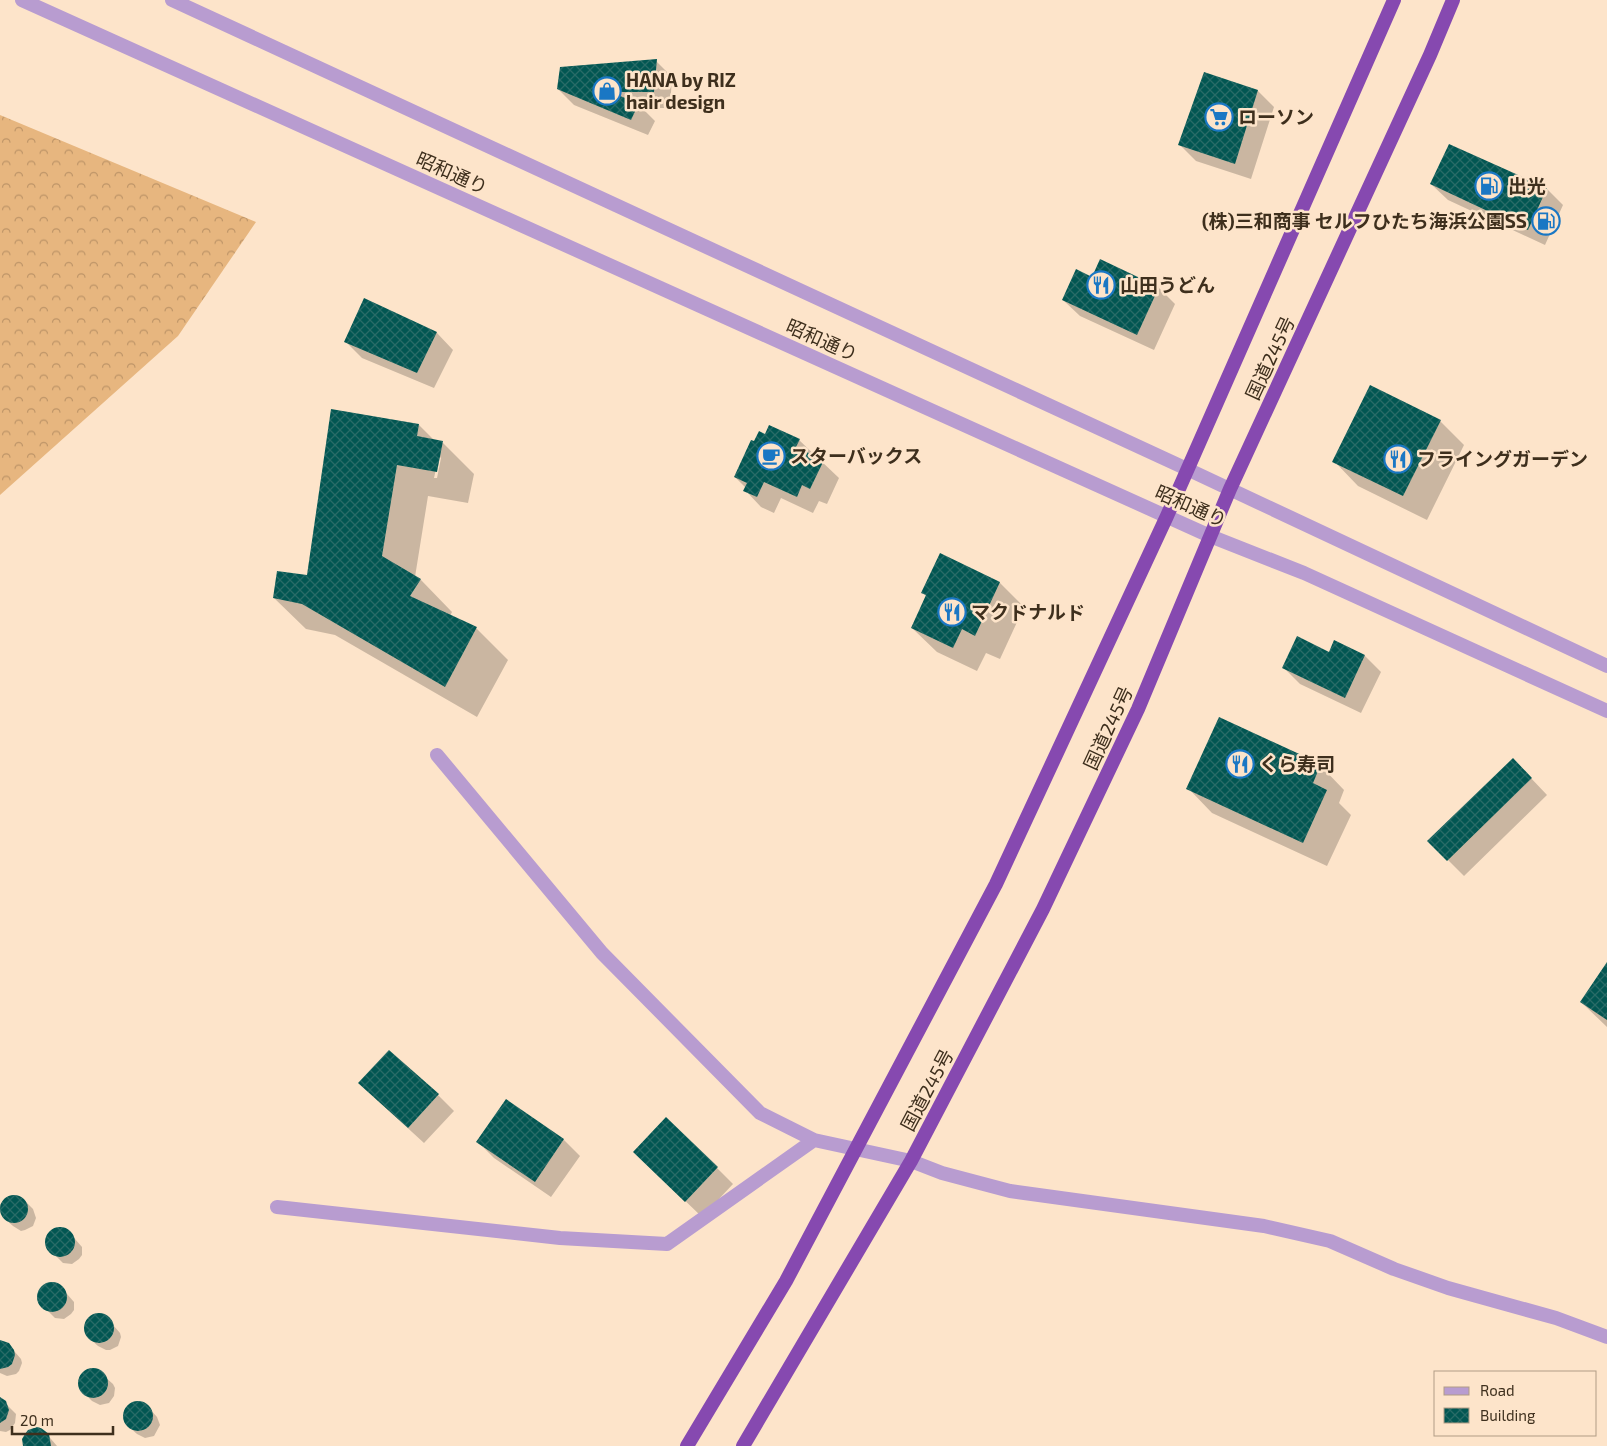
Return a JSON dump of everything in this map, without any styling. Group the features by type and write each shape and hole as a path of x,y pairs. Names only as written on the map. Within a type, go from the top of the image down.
{"highway":[{"name":"国道245号","path":"687,1446 786,1281 996,884 1167,516 1394,0"},
{"name":"国道245号","path":"743,1446 911,1161 1039,918 1138,709 1230,489 1430,55 1453,0"}],"street":[{"name":"昭和通り","path":"22,0 1210,536 1304,573 1607,711"},
{"name":"昭和通り","path":"172,0 1187,469 1607,666"},
{"path":"437,755 602,953 760,1113 814,1140 911,1161 942,1173 1010,1192 1264,1226 1330,1241 1394,1269 1448,1288 1556,1318 1607,1337"},
{"path":"277,1207 560,1238 667,1244 814,1140"}],"green space":[{"path":"0,115 256,222 178,336 0,495"}],"building":[{"name":"HANA by RIZ hair design","path":"657,59 654,92 609,92 639,103 631,120 557,89 560,67"},
{"name":"ローソン","path":"1204,72 1258,90 1235,164 1178,145"},
{"name":"出光","path":"1449,144 1547,188 1528,230 1430,184"},
{"path":"1100,259 1159,287 1137,335 1062,300 1076,269 1092,277"},
{"path":"364,298 437,332 417,373 344,342"},
{"path":"1370,385 1441,420 1403,496 1332,462"},
{"path":"331,409 419,424 417,436 443,441 437,472 397,465 382,556 421,579 410,596 477,627 445,687 302,604 273,598 277,571 307,575"},
{"path":"769,425 800,439 796,447 824,460 810,489 802,485 797,497 764,482 757,497 743,491 747,483 734,477 751,440 754,441 759,431 765,434"},
{"name":"マクドナルド","path":"940,553 1000,582 975,636 962,629 953,648 911,628 926,595 921,593"},
{"path":"1297,636 1329,652 1334,640 1365,655 1345,698 1282,668"},
{"path":"1219,717 1321,764 1313,783 1327,790 1303,843 1186,789"},
{"path":"1513,758 1532,778 1447,861 1427,841"},
{"path":"1607,962 1607,1020 1580,1002"},
{"path":"389,1050 439,1094 408,1128 358,1083"},
{"path":"506,1099 564,1139 535,1182 476,1142"},
{"path":"666,1117 718,1167 685,1202 633,1152"},
{"path":"14,1195 24,1199 28,1209 24,1219 14,1223 4,1219 0,1209 4,1199"},
{"path":"60,1227 70,1232 75,1242 70,1252 60,1257 50,1252 45,1242 50,1232"},
{"path":"52,1282 62,1287 67,1297 62,1307 52,1312 42,1307 37,1297 42,1287"},
{"path":"99,1313 105,1314 113,1322 113,1334 105,1342 99,1343 93,1342 85,1334 84,1328 85,1322 93,1314"},
{"path":"0,1340 9,1343 15,1355 12,1364 0,1369"},
{"path":"93,1368 103,1373 108,1383 103,1393 93,1398 83,1393 78,1383 83,1373"},
{"path":"0,1397 6,1401 9,1410 6,1419 0,1423"},
{"path":"138,1401 148,1406 153,1416 148,1426 138,1431 128,1426 123,1416 128,1406"},
{"path":"37,1427 49,1434 51,1446 23,1446 22,1439 25,1434 28,1430"}],"place":[{"name":"HANA by RIZ hair design","path":"607,91"},
{"name":"ローソン","path":"1219,117"},
{"name":"出光","path":"1489,186"},
{"name":"(株)三和商事 セルフひたち海浜公園SS","path":"1546,221"},
{"name":"山田うどん","path":"1101,285"},
{"name":"スターバックス","path":"771,456"},
{"name":"フライングガーデン","path":"1398,459"},
{"name":"マクドナルド","path":"952,612"},
{"name":"くら寿司","path":"1240,764"}]}
